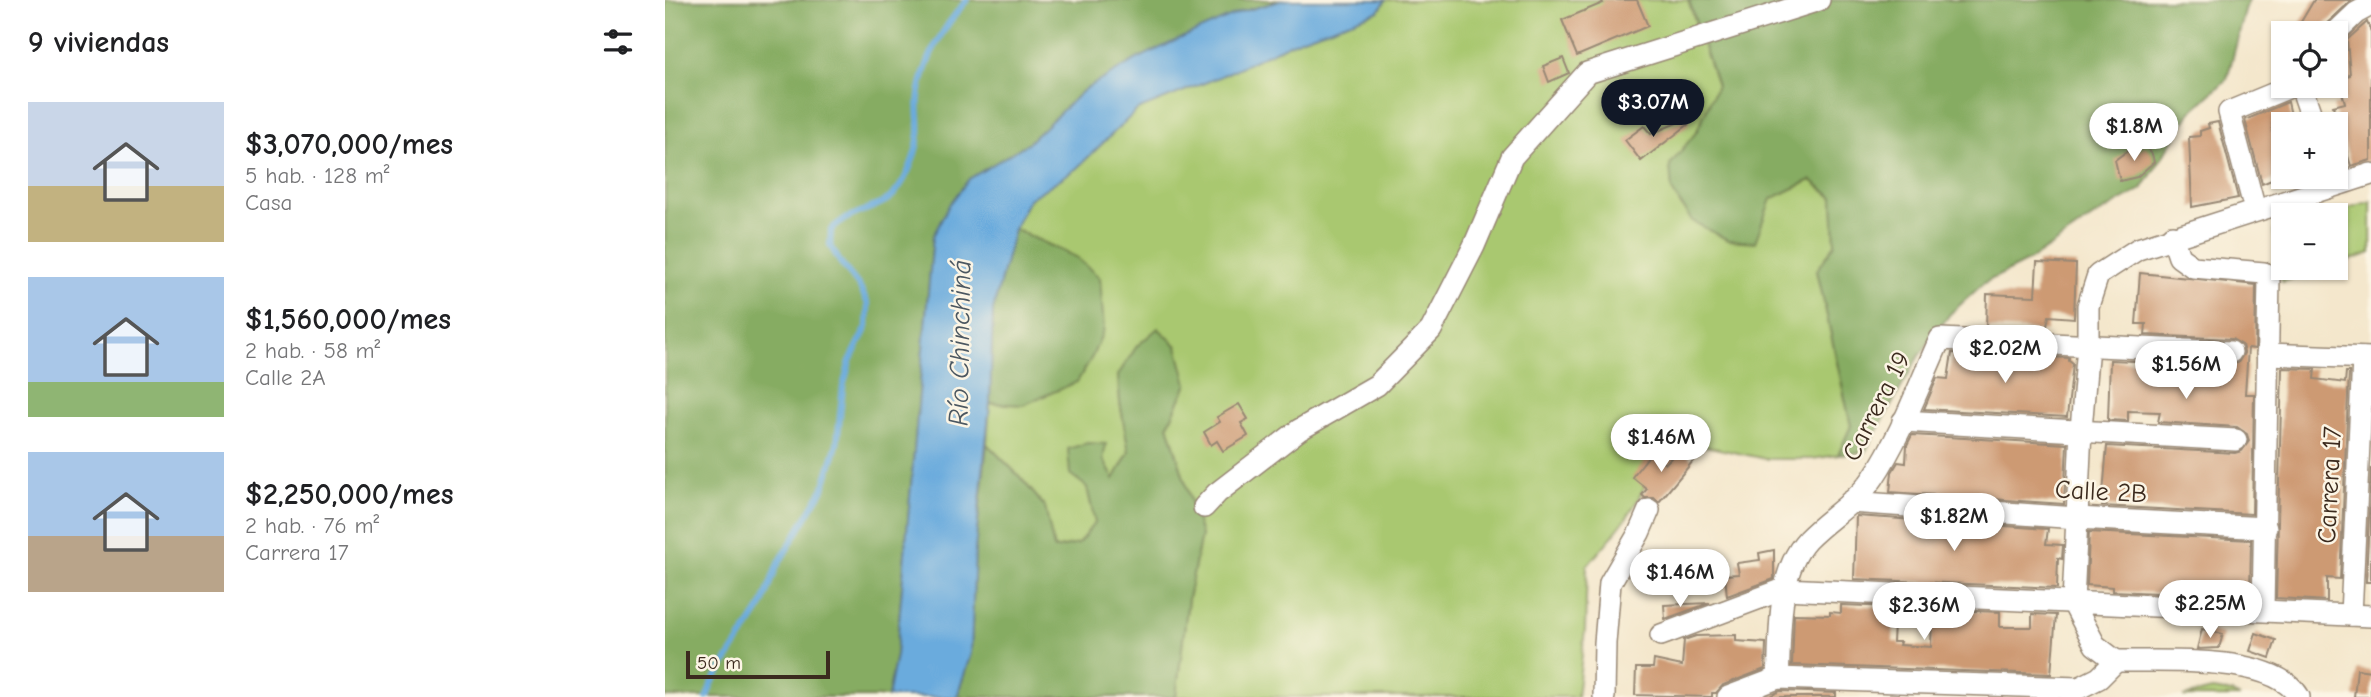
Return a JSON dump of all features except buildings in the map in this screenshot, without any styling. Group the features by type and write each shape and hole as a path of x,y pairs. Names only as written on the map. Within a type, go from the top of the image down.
{"street":[{"path":"1204,507 1217,493 1299,430 1377,385 1431,330 1474,246 1512,157 1587,73 1819,0"},
{"path":"2346,21 2371,5"},
{"path":"2255,211 2229,112 2271,95"},
{"path":"2348,178 2371,174"},
{"path":"2299,697 2294,689 2266,672 2236,664 2116,662 2095,645 2073,603 2088,306 2098,275 2138,249 2255,211 2312,189"},
{"path":"2172,236 2179,257 2193,267 2264,273 2269,277 2263,610"},
{"name":"Carrera 19","path":"1778,678 1784,589 1796,558 1805,542 1871,481 1886,457 1940,339 2088,345"},
{"path":"2088,345 2231,352"},
{"path":"2267,354 2367,358"},
{"name":"Carrera 17","path":"2361,615 2367,358"},
{"path":"1903,421 2236,440"},
{"name":"Calle 2B","path":"1850,502 2266,528"},
{"path":"1604,697 1607,599 1610,583 1649,510"},
{"path":"1661,635 1784,589 2361,615"},
{"path":"1728,697 1778,678 2079,688 2099,678 2116,662"}],"green space":[{"path":"665,0 1283,0 1241,12 1084,90 1028,143 969,179 933,236 896,655 888,697 665,697"},
{"path":"1386,0 1688,0 1717,86 1697,131 1670,165 1675,194 1686,212 1694,219 1728,240 1771,199 1811,180 1833,198 1835,244 1817,271 1851,426 1838,455 1812,459 1766,459 1700,445 1656,460 1627,517 1587,566 1585,630 1577,697 1176,697 1188,599 1201,535 1168,425 1187,384 1118,375 1129,452 1114,480 1103,459 1087,487 1095,523 1078,544 1054,549 1045,507 987,444 990,403 1023,404 1076,257 1014,229 1029,199 1077,168 1137,110 1219,77 1300,39 1379,11"},
{"path":"1689,0 2248,0 2227,79 2191,112 2142,189 2095,216 2030,260 1984,283 1950,314 1919,356 1865,452 1838,455 1851,426 1817,270 1835,244 1833,197 1811,180 1771,199 1755,242 1728,240 1692,221 1672,191 1670,165 1697,131 1717,86"},
{"path":"2371,201 2371,253 2348,261 2348,208"},
{"path":"1014,229 1076,257 1100,278 1104,329 1077,382 1023,405 990,403 993,310"},
{"path":"1158,328 1177,346 1187,384 1168,425 1201,535 1188,599 1176,697 957,697 971,653 975,550 987,444 1045,507 1054,549 1078,544 1095,522 1087,487 1070,474 1068,449 1087,443 1106,444 1103,459 1114,479 1129,452 1118,375 1137,346"},
{"path":"2212,690 2240,697 2183,697"}],"water":[{"name":"Río Chinchiná","path":"1283,0 1386,0 1379,11 1300,39 1219,77 1137,110 1077,168 1029,199 1014,229 993,310 990,403 975,550 971,653 957,697 888,697 896,655 933,236 949,205 969,179 1028,143 1084,90 1137,59 1179,39 1241,12"}],"waterway":[{"path":"707,697 711,685 763,604 777,566 823,489 837,444 843,387 850,361 867,327 868,304 859,286 830,245 831,230 846,218 882,203 895,193 904,180 918,141 918,100 930,56 942,33 967,0"}]}
